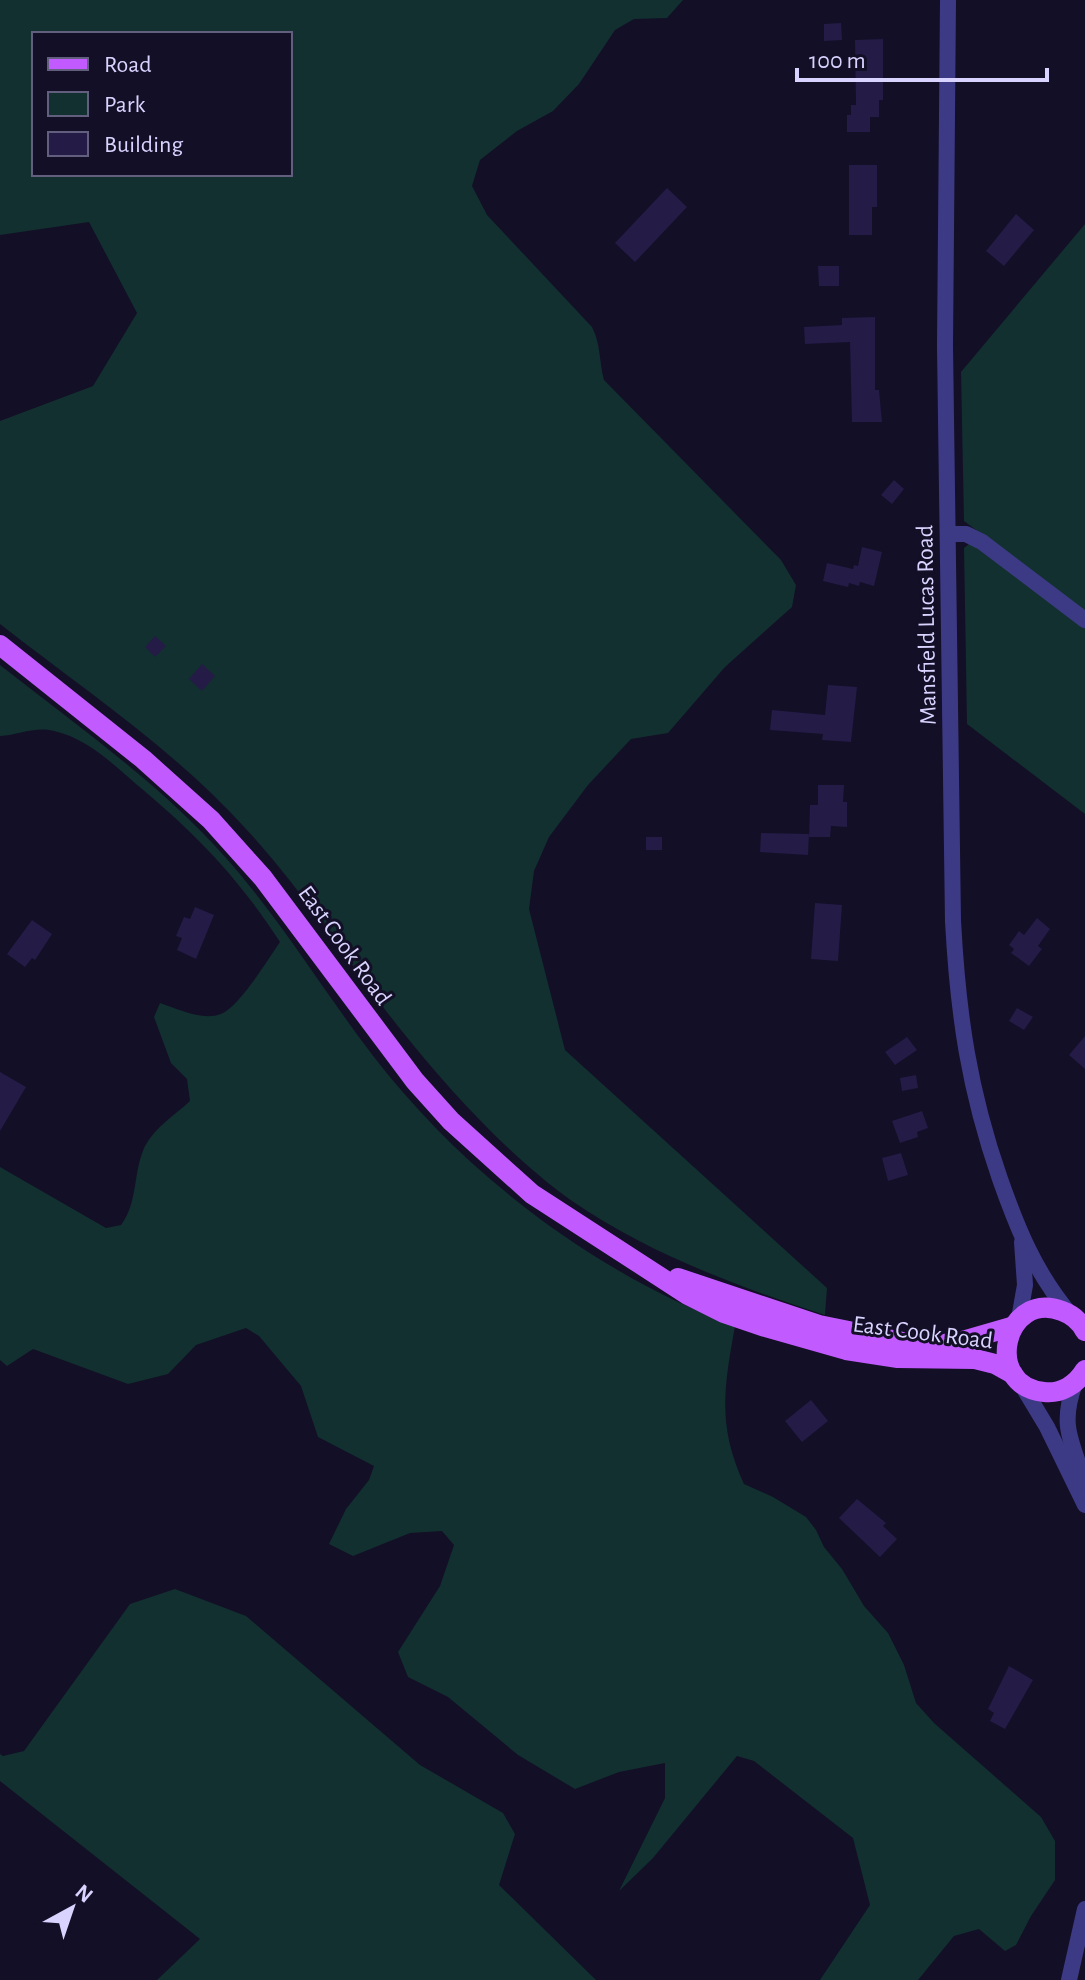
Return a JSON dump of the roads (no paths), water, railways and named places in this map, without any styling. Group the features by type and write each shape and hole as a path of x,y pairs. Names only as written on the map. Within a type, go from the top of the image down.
{"main road":[{"name":"East Cook Road","path":"0,645 143,759 221,831 290,913 387,1046 451,1121 532,1194 688,1295 724,1313 846,1350 898,1358 975,1359 995,1364 1041,1392 1065,1389 1082,1376"},
{"name":"East Cook Road","path":"651,1269 790,1316 903,1342 950,1343 1016,1323 1030,1312 1044,1308 1057,1309 1080,1324"},
{"path":"1016,1323 1006,1350 1016,1378"}],"street":[{"name":"Mansfield Lucas Road","path":"948,0 945,346 953,921 958,1000 975,1100 1021,1240 1054,1295 1080,1324"},
{"path":"948,534 966,534 982,542 1085,620"},
{"name":"Mansfield Lucas Road","path":"1016,1323 1025,1285 1021,1240"},
{"path":"1082,1376 1066,1420 1069,1439 1085,1483"},
{"path":"1016,1378 1047,1427 1085,1505"},
{"path":"1069,1980 1085,1909"}]}
